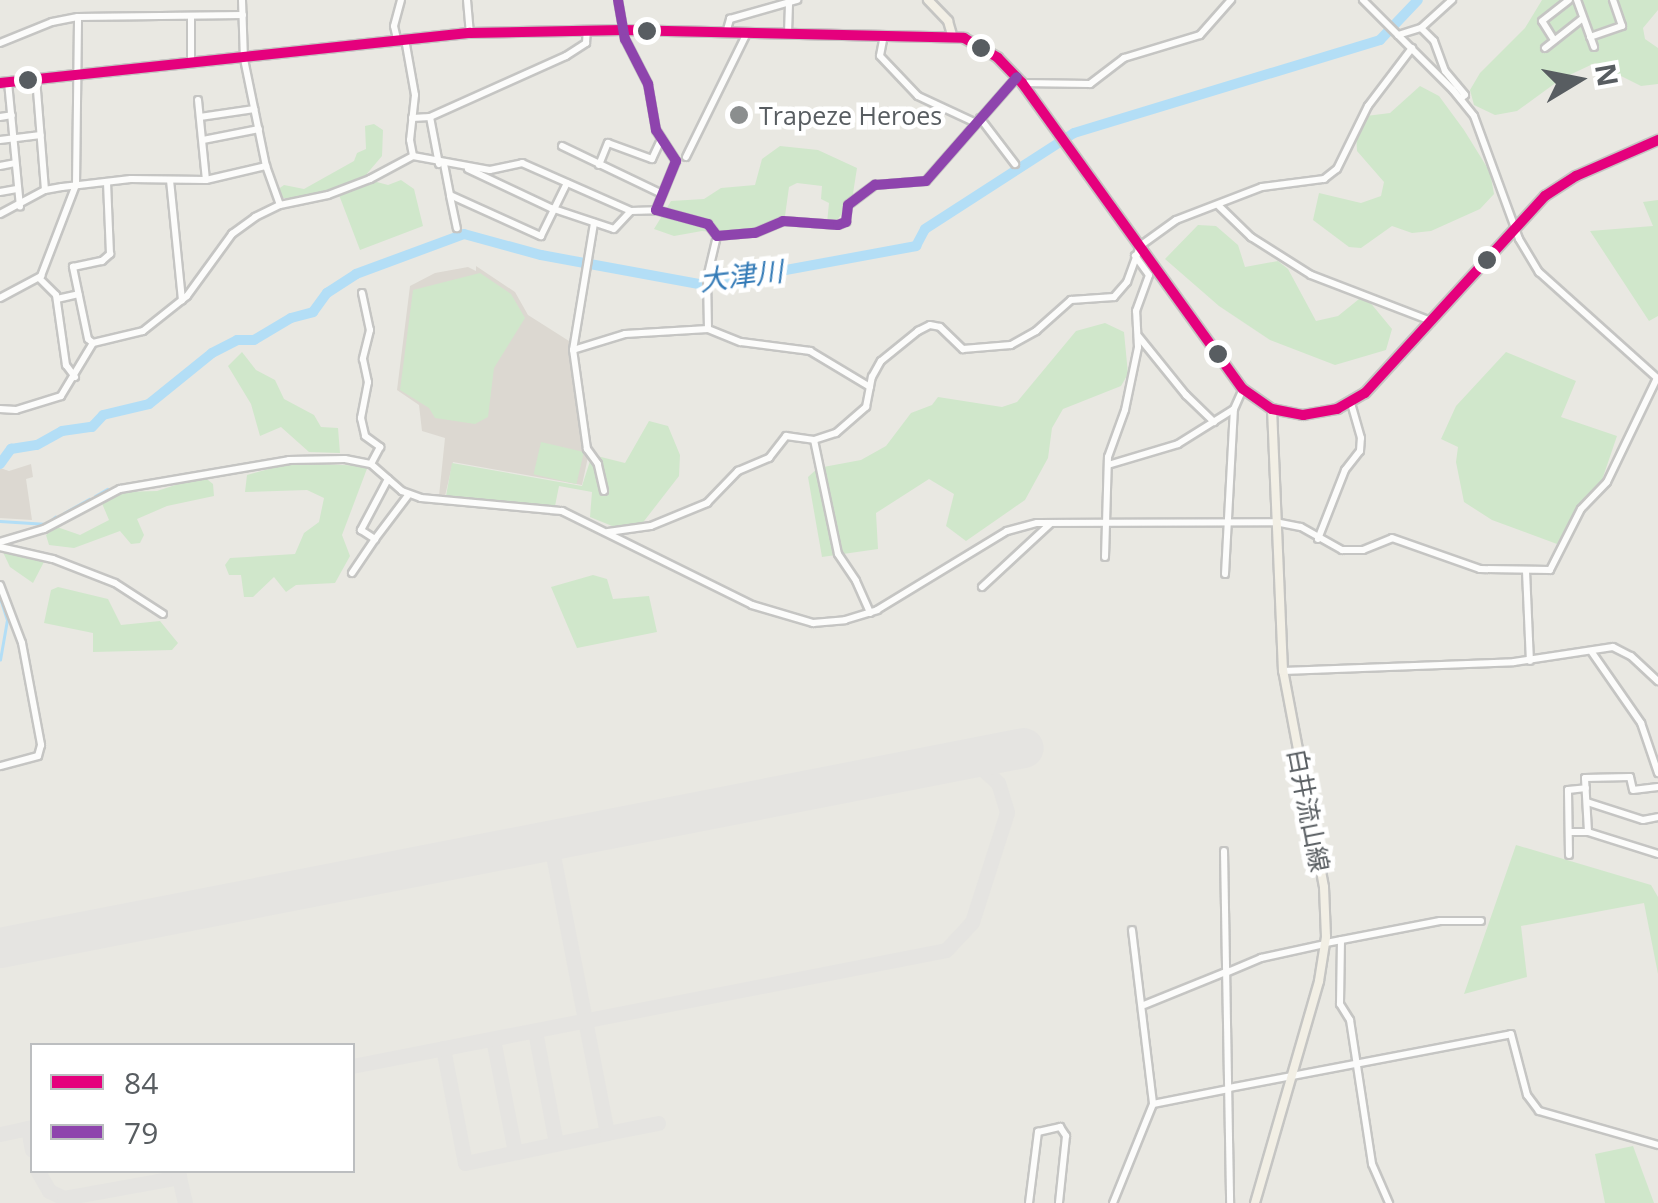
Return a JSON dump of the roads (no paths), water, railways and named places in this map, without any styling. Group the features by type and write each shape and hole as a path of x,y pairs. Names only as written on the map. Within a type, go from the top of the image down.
{"main road":[{"path":"928,0 948,21 952,36"},
{"path":"4,82 470,33 623,30 952,36 982,47 1020,80 1243,389 1272,408 1316,414 1351,403 1374,384 1514,226 1562,184 1658,140"},
{"name":"白井流山線","path":"1255,1203 1326,944 1324,887 1284,672 1272,408"}],"street":[{"path":"242,0 245,56 254,109 266,166 280,205"},
{"path":"401,0 394,26 401,38 415,95 413,156"},
{"path":"467,0 470,33"},
{"path":"618,0 623,30 648,84 661,138 676,160 656,210"},
{"path":"760,0 762,10"},
{"path":"717,236 756,233 783,220 826,227 846,222 846,208 875,185 926,181 1020,80 1090,84 1124,58 1200,35 1231,0"},
{"path":"0,544 44,529 120,489 288,460 371,464 408,494 431,500 546,507 607,532 752,605 792,620 831,622 870,613 1007,531 1051,524 1275,522 1294,525 1327,546 1354,551 1392,538 1465,565 1550,570 1581,509 1607,482 1658,378 1539,272 1514,226 1486,142 1461,98 1363,0"},
{"path":"1397,34 1421,28 1452,0"},
{"path":"1554,40 1542,21 1569,0"},
{"path":"1577,0 1594,47"},
{"path":"1590,37 1622,26 1613,0"},
{"path":"726,33 730,19 792,2 788,33"},
{"path":"0,43 39,26 78,18 243,15"},
{"path":"192,16 192,62"},
{"path":"0,298 39,278 76,184 78,18"},
{"path":"1545,48 1583,18"},
{"path":"1421,28 1434,42 1445,72 1464,94 1461,98"},
{"path":"412,118 430,117 566,56 586,44 587,30"},
{"path":"686,157 747,34"},
{"path":"884,35 880,56 918,96 978,121 1015,164"},
{"path":"607,532 651,526 707,503 738,471 770,458 786,436 814,440 836,433 859,416 869,402 870,387 880,362 923,328 940,328 962,349 1011,345 1036,331 1070,300 1114,297 1127,282 1140,246 1176,220 1262,186 1312,184 1332,174 1368,106 1412,48"},
{"path":"36,78 45,190"},
{"path":"4,82 12,115 20,206"},
{"path":"198,100 206,180"},
{"path":"200,118 254,109"},
{"path":"0,117 12,115"},
{"path":"430,117 456,228"},
{"path":"203,140 258,129"},
{"path":"0,140 40,135"},
{"path":"598,165 608,143 652,159 661,138"},
{"path":"562,146 662,194"},
{"path":"0,409 16,410 56,398 75,377 93,343 143,331 199,284 239,228 280,205 328,195 413,156 490,170 522,164 631,212 656,210 708,224 717,236"},
{"path":"0,166 14,163"},
{"path":"0,214 45,190 76,184 206,180 266,166"},
{"path":"466,168 555,209 614,229 631,212"},
{"path":"170,180 182,300"},
{"path":"93,343 88,339 73,267 102,261 110,254 106,182"},
{"path":"450,195 541,236 567,183"},
{"path":"0,192 18,190"},
{"path":"1219,206 1251,237 1311,275 1431,321"},
{"path":"594,222 574,350 587,449 598,464 604,491"},
{"path":"708,329 707,278 717,236"},
{"path":"1106,557 1108,464 1125,410 1138,336 1136,312 1148,270 1135,256"},
{"path":"39,278 57,299 66,364 75,377"},
{"path":"362,293 370,330 364,359 368,382 361,418 365,436 380,446 371,464"},
{"path":"57,299 78,294"},
{"path":"574,350 625,334 708,329 741,342 810,351 870,387"},
{"path":"1138,336 1186,396 1214,422"},
{"path":"1225,574 1234,409 1243,389"},
{"path":"1318,538 1346,470 1360,450 1362,438 1351,403"},
{"path":"1108,464 1178,444 1234,409"},
{"path":"814,440 838,554 856,580 870,613"},
{"path":"375,538 361,530 388,480"},
{"path":"352,573 408,494"},
{"path":"982,587 1051,524"},
{"path":"0,544 115,583 164,614"},
{"path":"1526,571 1530,660"},
{"path":"0,587 22,643 40,752 31,760 0,766"},
{"path":"1284,672 1530,660 1622,650 1658,681"},
{"path":"1591,651 1640,723 1658,773"},
{"path":"1588,832 1585,778 1630,777 1633,790 1658,787"},
{"path":"1569,855 1568,790 1586,788"},
{"path":"1587,802 1643,820 1658,818"},
{"path":"1569,832 1588,832 1658,854"},
{"path":"1224,851 1230,1203"},
{"path":"1144,1005 1261,958 1440,920 1481,921"},
{"path":"1112,1203 1153,1104 1132,930"},
{"path":"1341,940 1340,1004 1350,1020 1372,1164 1389,1203"},
{"path":"1153,1104 1512,1034 1527,1095 1539,1111 1658,1145"},
{"path":"1029,1203 1038,1132 1060,1127 1066,1136 1059,1203"}],"waterway":[{"name":"大津川","path":"0,464 11,449 37,445 62,431 92,427 103,415 149,404 212,353 237,340 254,340 291,318 313,312 327,293 356,274 464,234 541,255 704,285 916,246 925,229 1074,133 1380,40 1418,0"},
{"path":"95,496 107,489"},
{"path":"64,513 89,499"},
{"path":"0,521 47,524 55,517"},
{"path":"0,599 7,620 0,660"}],"place":[{"name":"Trapeze Heroes","path":"739,115"}]}
